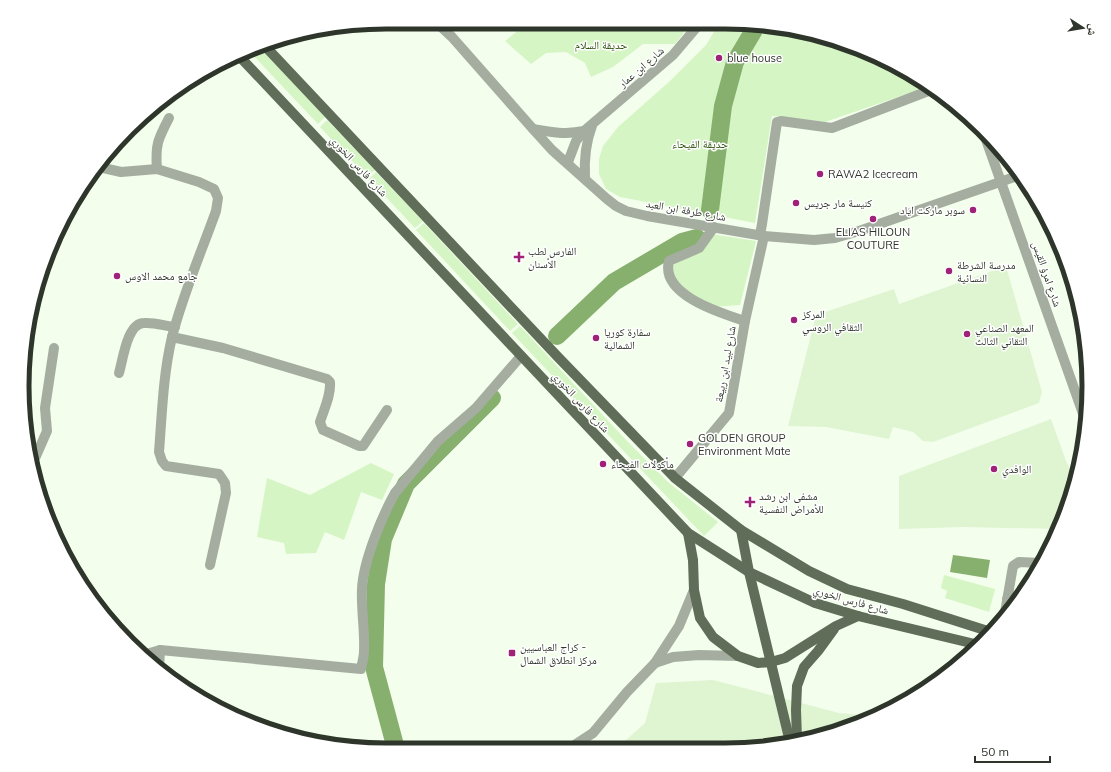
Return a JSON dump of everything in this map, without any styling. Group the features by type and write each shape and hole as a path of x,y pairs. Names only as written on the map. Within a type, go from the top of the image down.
{"main road":[{"name":"شارع فارس الخوري","path":"268,49 557,356 675,478 741,530 809,571 847,589 903,604 985,630"},
{"name":"شارع فارس الخوري","path":"242,59 688,533 749,572 815,603 858,616 971,643"},
{"path":"741,530 749,572 789,737"},
{"path":"688,533 693,560 694,590 700,618 713,637 738,656 758,663 771,662 785,658 836,626 858,616"},
{"path":"797,736 796,710 797,686 799,679 804,667 836,626"}],"street":[{"name":"شارع طرفة ابن العبد","path":"443,29 552,150 568,162 616,206 626,211 647,216 762,235 814,240 835,238 859,231 1014,178"},
{"name":"شارع ابن عمار","path":"568,162 576,141 584,131 673,55 695,29"},
{"name":"شارع لبيد ابن ربيعة","path":"675,478 729,413 762,235 762,224 777,122 781,120 832,128 927,92"},
{"path":"157,169 157,144 169,118"},
{"path":"585,179 584,154 592,125"},
{"path":"533,129 559,134 571,134 584,131"},
{"name":"شارع امرؤ القيس","path":"988,146 1081,408"},
{"path":"104,168 121,172 157,169 198,182 214,189 218,198 216,211 188,286 172,338 166,374 158,452 166,466 219,474 225,483 226,492 210,565"},
{"path":"714,227 699,248 669,261 667,268 669,276 672,283 681,291 703,306 745,321"},
{"path":"119,373 128,336 136,325 143,322 175,327"},
{"path":"172,338 223,348 327,379 330,382 329,395 320,422 321,426 323,430 359,446 363,446 387,410"},
{"path":"36,456 47,431 45,408 54,348"},
{"path":"150,653 160,650 361,669 364,652 362,588 368,558 384,514 395,493 438,440 476,408 521,356"},
{"path":"1006,605 1012,569 1015,564 1023,562 1035,563"},
{"path":"578,743 593,733 627,692 655,663 679,626 694,590"},
{"path":"159,661 160,650"},
{"path":"655,663 673,657 699,655 738,656"}],"shaded area":[{"path":"1006,266 1042,392 1039,403 933,442 923,441 913,432 893,427 889,439 826,427 788,426 816,315 894,289 899,304"},
{"name":"الوافدي","path":"1051,419 1071,472 1063,501 1052,529 964,527 899,529 899,476"},
{"path":"953,555 990,560 987,578 950,572"},
{"path":"713,680 839,713 864,715 817,731 772,740 725,743 623,743 645,723 656,683"}],"green space":[{"name":"حديقة السلام","path":"520,29 687,29 675,44 643,44 613,67 591,77 585,63 566,52 546,53 531,64 505,41"},
{"name":"حديقة الفيحاء","path":"716,29 772,32 795,36 817,41 862,56 904,77 922,89 825,122 772,116 755,223 620,197 606,189 599,174 599,159 603,146 618,127 670,81 706,45"},
{"path":"264,51 325,117 318,124 253,55"},
{"path":"327,120 375,170 367,177 320,127"},
{"path":"376,172 423,221 415,228 369,179"},
{"path":"424,223 518,324 510,331 416,230"},
{"path":"711,234 756,241 740,305 712,307 699,300 677,283 671,266 701,251"},
{"path":"520,326 626,440 668,482 718,522 704,536 512,333"},
{"path":"371,463 394,474 382,500 361,492 344,540 325,532 316,553 286,554 284,543 257,537 267,478 310,495"},
{"path":"944,575 995,589 989,612 945,598 947,591 941,588"}],"waterway":[{"path":"710,210 723,106 735,62 754,30"},
{"path":"557,336 614,282 682,242 697,238"},
{"path":"394,743 374,667 376,584 383,539 406,484 492,398"}],"place":[{"name":"blue house","path":"719,58"},
{"name":"RAWA2 Icecream","path":"820,174"},
{"name":"كنيسة مار جريس","path":"796,203"},
{"name":"سوبر ماركت اياد","path":"973,210"},
{"name":"ELIAS HILOUN COUTURE","path":"873,219"},
{"name":"الفارس لطب الأسنان","path":"519,257"},
{"name":"مدرسة الشرطة النسائية","path":"949,271"},
{"name":"جامع محمد الاوس","path":"117,276"},
{"name":"المركز الثقافي الروسي","path":"794,320"},
{"name":"المعهد الصناعي التقاني الثالث","path":"967,334"},
{"name":"سفارة كوريا الشمالية","path":"596,338"},
{"name":"GOLDEN GROUP Environment Mate","path":"690,444"},
{"name":"مأكولات الفيحاء","path":"603,464"},
{"name":"الوافدي","path":"994,469"},
{"name":"مشفى ابن رشد للأمراض النفسية","path":"750,502"},
{"name":"كراج العباسيين - مركز انطلاق الشمال","path":"512,653"}]}
